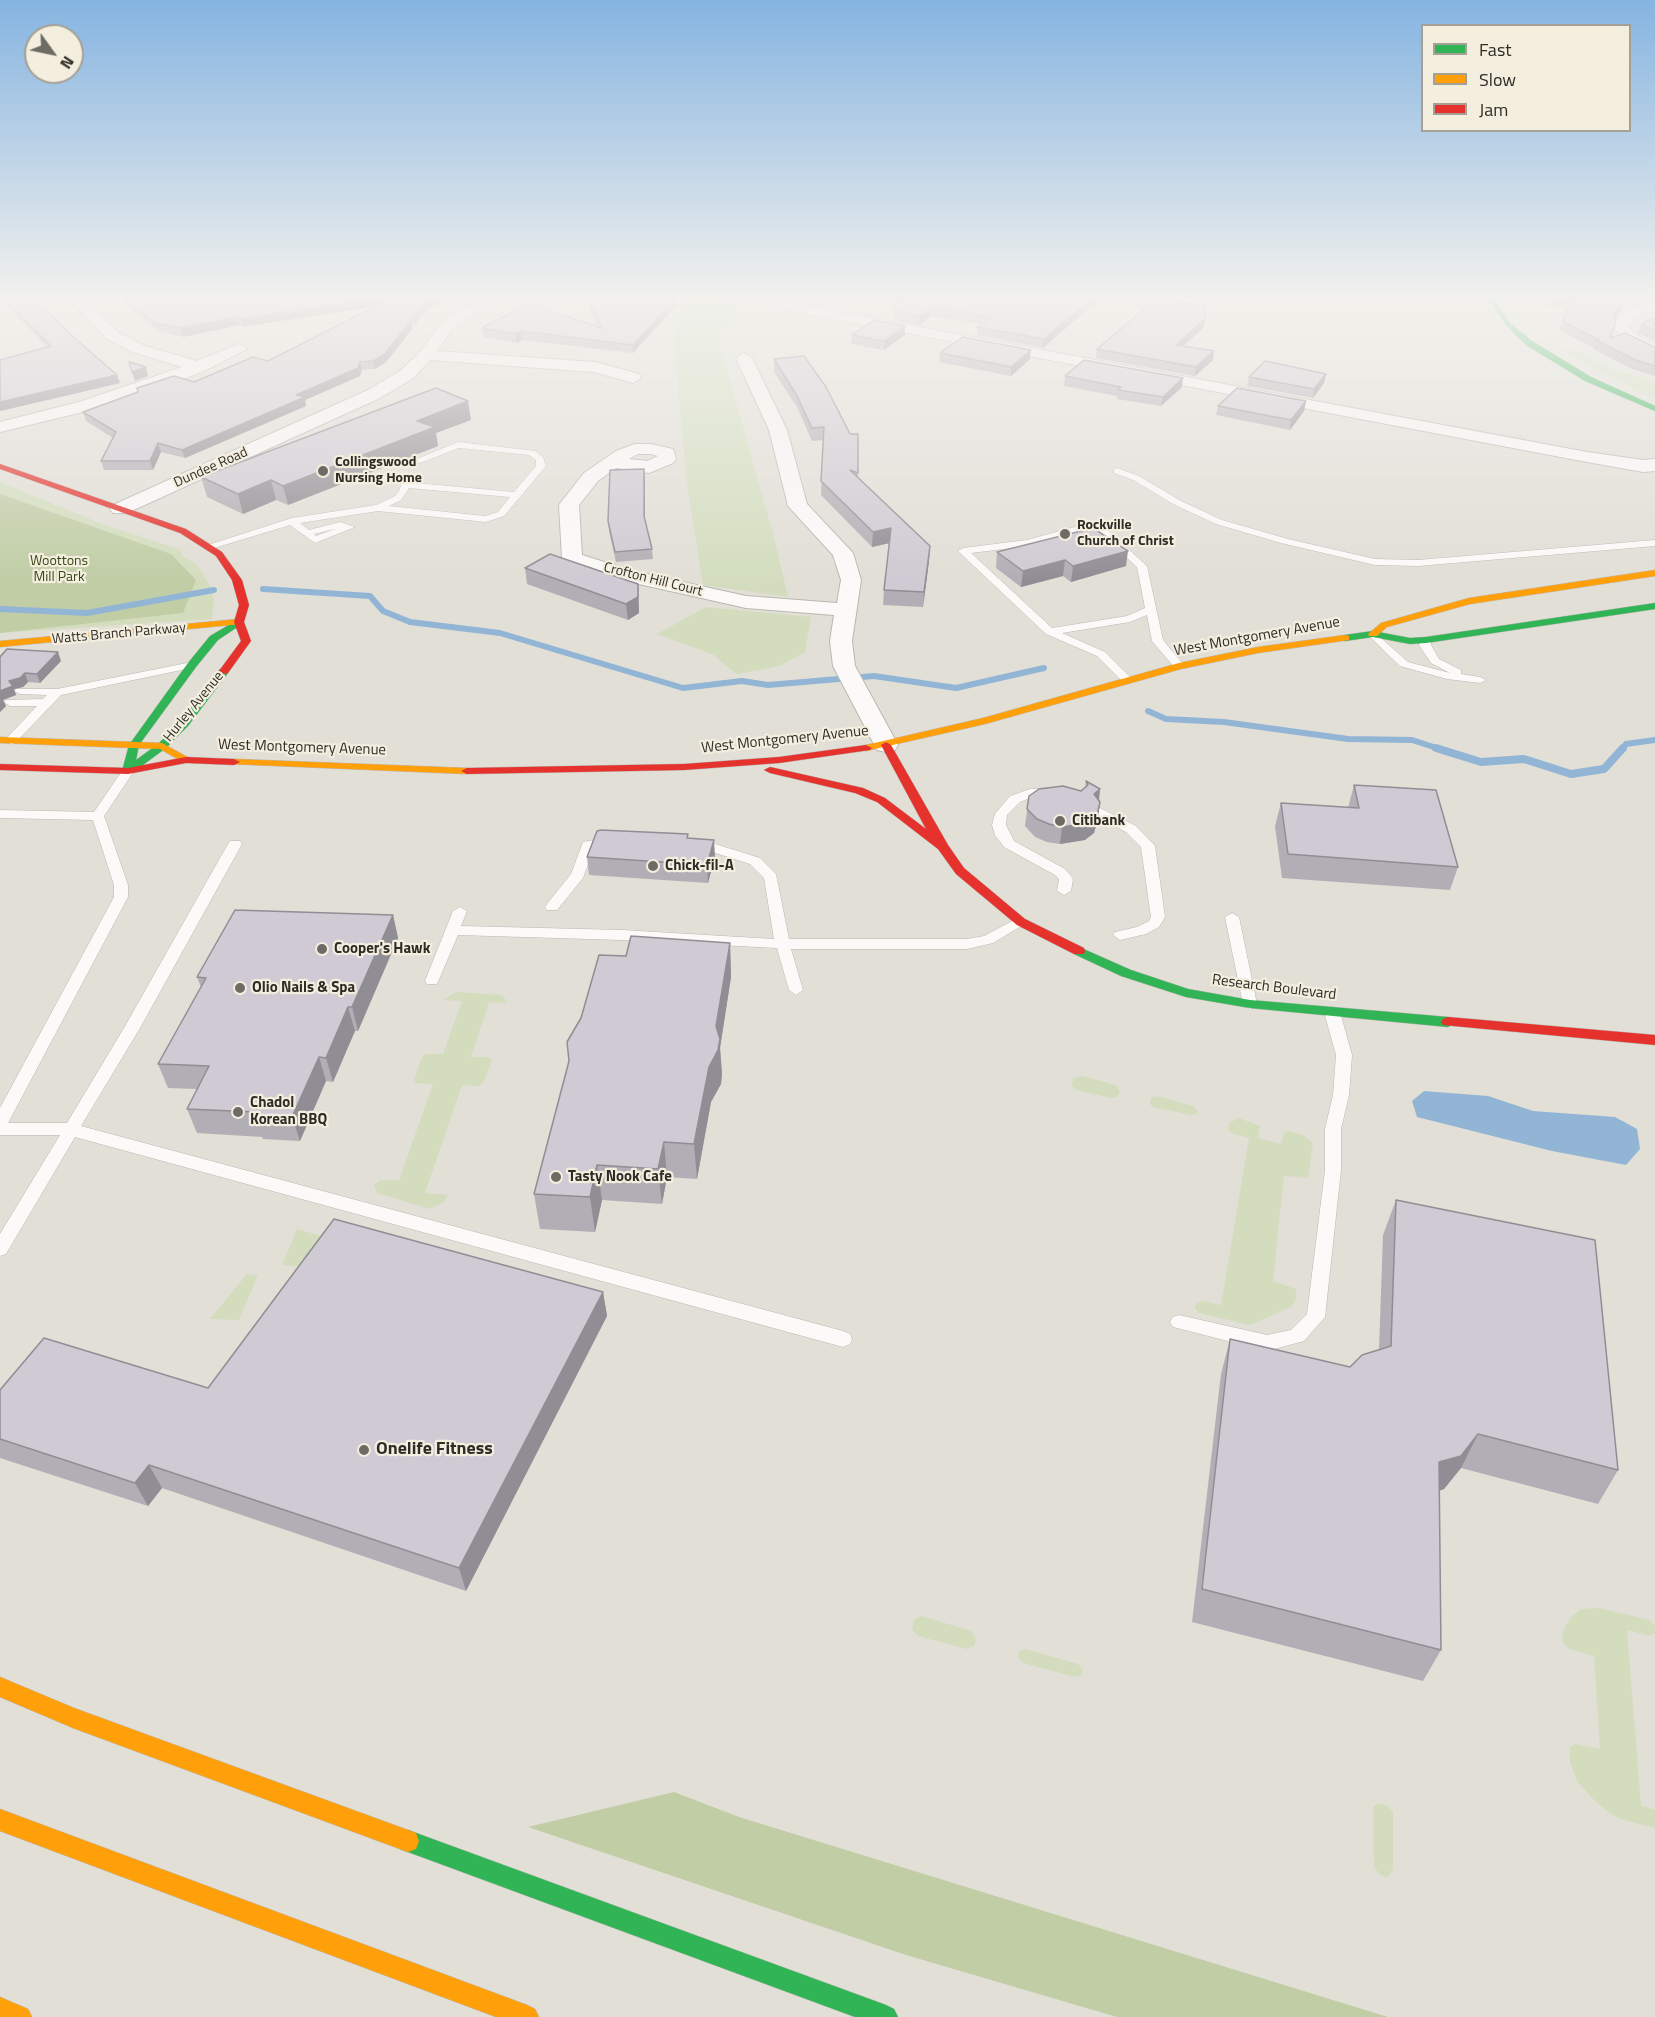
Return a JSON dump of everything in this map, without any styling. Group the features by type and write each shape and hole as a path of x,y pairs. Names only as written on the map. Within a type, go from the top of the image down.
{"main road":[{"path":"1616,393 1637,400 1655,410"},
{"path":"1616,393 1618,402 1642,418"},
{"name":"Hurley Avenue","path":"0,466 183,531 219,554 237,580 244,605 239,622 246,641 184,724 162,746 128,771"},
{"name":"West Montgomery Avenue","path":"1373,634 1384,625 1469,601 1655,573"},
{"path":"1626,610 1655,601"},
{"name":"West Montgomery Avenue","path":"0,767 128,771 186,760 457,771 739,763 886,745 985,721 1179,666 1258,650 1373,634 1410,641 1426,640 1655,606"},
{"name":"Hurley Avenue","path":"128,771 135,745 192,665 214,638 239,622"},
{"name":"Watts Branch Parkway","path":"0,644 239,622"},
{"name":"West Montgomery Avenue","path":"6,740 162,746 186,760"},
{"name":"Research Boulevard","path":"886,745 942,846 960,871 981,891 1021,922 1125,973 1186,993 1250,1004 1655,1040"},
{"path":"739,763 854,787 881,800 942,846"},
{"path":"0,1688 73,1718"},
{"path":"0,1694 73,1718 886,2017"},
{"path":"0,1820 527,2017"},
{"path":"0,2009 20,2017"}],"street":[{"path":"0,427 85,406 123,393"},
{"name":"Dundee Road","path":"120,509 299,434 375,393"},
{"path":"761,393 778,430 798,506 843,553 851,580 848,610 841,641 844,666 886,745"},
{"path":"1250,393 1587,457 1643,466 1655,465"},
{"name":"Crofton Hill Court","path":"612,462 591,477 569,505 572,558 628,576 746,602 848,610"}],"lane":[{"path":"207,547 292,521 364,508 486,519 501,514 541,466 540,459 532,453 458,445 417,461"},
{"path":"1117,471 1136,478 1178,503 1219,522 1285,541 1375,562 1418,563 1655,543"},
{"path":"378,508 398,498 404,492 405,485 517,495"},
{"path":"292,521 307,533"},
{"path":"1127,680 1101,654 1050,632 963,551 1028,543 1097,524 1142,566 1159,645 1179,666"},
{"path":"1050,632 1130,618 1151,609"},
{"path":"1373,634 1404,664 1447,676 1480,680 1435,661 1425,645 1426,640"},
{"path":"20,690 57,692 192,665"},
{"path":"6,740 57,692"},
{"path":"5,706 46,703"},
{"path":"5,706 36,713"},
{"path":"98,816 128,771"},
{"path":"1064,891 1066,879 1060,872 1009,844 1002,835 999,825 1001,814 1015,799 1043,792 1054,792 1070,798"},
{"path":"1100,812 1131,829 1148,846 1158,917 1154,924 1141,931 1120,934"},
{"path":"0,814 98,816"},
{"path":"0,1123 121,897 121,885 98,816"},
{"path":"552,907 578,874 588,845 602,841 625,842"},
{"path":"0,1249 132,1028 236,844"},
{"path":"684,845 707,846 755,861 771,878 779,931 796,990"},
{"path":"432,981 460,911"},
{"path":"1232,917 1250,1004"},
{"path":"452,930 622,935 784,944 967,944 988,940 1021,922"},
{"path":"1179,1322 1267,1343 1297,1336 1316,1317 1332,1170 1333,1129 1341,1095 1344,1055 1332,1012"},
{"path":"0,1129 69,1130 448,1230 685,1298 843,1339"}],"green space":[{"path":"679,393 734,393 775,541 788,597 703,585 686,478"},
{"path":"1642,393 1655,393 1655,400"},
{"name":"Woottons Mill Park","path":"0,482 102,524 182,550 181,555 196,564 209,584 214,600 212,619 0,633"},
{"name":"Woottons Mill Park","path":"0,494 171,554 196,580 183,613 0,633"},
{"path":"706,607 811,617 805,652 780,666 736,674 714,655 657,634"},
{"path":"456,992 502,995 508,1003 489,1002 471,1057 489,1057 492,1061 483,1083 479,1086 462,1085 425,1193 448,1195 444,1202 430,1209 377,1193 374,1185 381,1180 399,1180 433,1084 416,1083 414,1080 422,1057 426,1054 443,1054 462,1001 443,1000"},
{"path":"1082,1076 1116,1085 1120,1091 1117,1097 1111,1098 1076,1090 1071,1085 1074,1078"},
{"path":"1157,1096 1193,1106 1197,1110 1196,1114 1153,1107 1150,1104 1151,1098"},
{"path":"1239,1118 1260,1126 1258,1138 1281,1144 1284,1133 1289,1131 1303,1135 1313,1143 1308,1178 1284,1176 1273,1281 1296,1289 1296,1299 1291,1307 1250,1325 1199,1313 1195,1308 1196,1304 1201,1301 1221,1305 1249,1138 1231,1133 1228,1129 1229,1123"},
{"path":"297,1229 325,1237 303,1267 282,1265"},
{"path":"247,1274 258,1275 239,1320 210,1319"},
{"path":"1599,1608 1649,1620 1655,1626 1655,1633 1650,1636 1627,1630 1641,1805 1655,1810 1655,1828 1620,1819 1608,1812 1577,1781 1570,1762 1570,1747 1575,1744 1600,1749 1594,1656 1569,1649 1563,1643 1562,1633 1570,1618 1581,1609"},
{"path":"922,1616 971,1631 976,1639 974,1646 967,1649 918,1636 912,1629 914,1620"},
{"path":"1026,1649 1078,1664 1083,1669 1082,1675 1075,1677 1023,1663 1018,1657 1019,1651"},
{"path":"674,1792 739,1817 1388,2017 1117,2017 906,1955 528,1827"},
{"path":"1378,1803 1388,1806 1393,1812 1393,1870 1388,1877 1380,1875 1374,1867 1373,1807"}],"water":[{"path":"1424,1091 1488,1096 1533,1111 1615,1117 1637,1129 1640,1149 1626,1165 1552,1151 1417,1117 1412,1101"}],"building":[{"path":"0,393 38,393 0,402"},
{"path":"135,393 300,393 296,395 305,397 182,450 158,443 150,461 101,461 116,432 83,412"},
{"path":"422,393 449,393 468,401 417,421 435,427 283,486 271,480 238,494 201,477"},
{"path":"829,393 850,434 858,434 858,473 850,470 930,546 924,592 884,590 891,528 873,532 821,481 824,427 812,428 796,394"},
{"path":"1138,393 1167,393 1163,397"},
{"path":"1232,393 1264,393 1306,401 1291,420 1218,406"},
{"path":"644,469 644,516 652,549 615,552 608,521 610,470"},
{"path":"1093,528 1128,551 1073,566 1065,560 1023,571 997,552"},
{"path":"550,554 638,584 638,597 626,604 525,568"},
{"path":"7,649 58,652 37,674 25,673 20,678 9,681 13,686 0,691 0,657"},
{"path":"1086,781 1100,789 1094,794 1100,802 1097,815 1087,823 1062,827 1049,824 1037,819 1027,809 1029,796 1039,789 1063,786 1081,791 1088,785"},
{"path":"1354,785 1436,790 1458,867 1288,854 1281,803 1359,808"},
{"path":"597,831 688,834 687,838 714,840 707,865 587,857"},
{"path":"235,910 393,915 352,1007 348,1007 326,1058 319,1057 292,1117 255,1115 256,1112 187,1109 209,1066 158,1064 206,978 197,977"},
{"path":"631,936 730,943 716,1026 720,1039 718,1050 709,1067 694,1144 664,1142 658,1169 597,1165 590,1197 534,1194 569,1061 567,1042 581,1018 599,955 626,956"},
{"path":"1396,1200 1595,1240 1618,1470 1478,1434 1461,1456 1439,1462 1441,1650 1202,1589 1230,1339 1350,1367 1362,1355 1391,1346"},
{"name":"Onelife Fitness","path":"334,1219 603,1292 459,1568 149,1465 135,1483 0,1439 0,1390 44,1338 208,1388"}],"waterway":[{"path":"263,589 370,596 383,611 410,622 500,633 683,688 742,681 768,685 874,676 956,688 1044,668"},
{"path":"0,609 87,613 214,590"},
{"path":"1148,711 1166,719 1224,722 1348,739 1412,740 1440,749"},
{"path":"1622,749 1626,744 1655,740"},
{"path":"1436,748 1481,762 1524,759 1571,774 1604,769 1623,748"}],"traffic: fast":[{"path":"1620,393 1655,409"},
{"path":"1345,638 1373,634 1410,641 1426,640 1655,606"},
{"path":"128,771 134,745 192,665 214,638 239,622"},
{"path":"128,771 162,746 184,724 224,671"},
{"path":"1079,951 1126,973 1186,993 1250,1004 1448,1022"},
{"path":"408,1841 886,2017"}],"traffic: slow":[{"path":"1373,634 1384,625 1469,601 1655,573"},
{"path":"0,644 239,622"},
{"path":"866,748 985,721 1179,666 1258,650 1345,638"},
{"path":"0,740 162,746 185,759"},
{"path":"234,762 467,771"},
{"path":"0,1687 73,1718 408,1841"},
{"path":"0,1820 527,2017"},
{"path":"0,2009 20,2017"}],"traffic: jam":[{"path":"0,466 183,531 219,554 237,580 244,605 239,622 246,641 224,671"},
{"path":"886,745 942,846 960,871 1021,922 1079,951"},
{"path":"467,771 684,767 779,760 866,748"},
{"path":"0,767 128,771 186,760 234,762"},
{"path":"770,770 859,790 881,800 942,846"},
{"path":"1448,1022 1655,1040"}],"place":[{"name":"Collingswood Nursing Home","path":"323,471"},
{"name":"Rockville Church of Christ","path":"1065,534"},
{"name":"Citibank","path":"1060,821"},
{"name":"Chick-fil-A","path":"653,866"},
{"name":"Cooper's Hawk","path":"322,949"},
{"name":"Olio Nails & Spa","path":"240,988"},
{"name":"Chadol Korean BBQ","path":"238,1112"},
{"name":"Tasty Nook Cafe","path":"556,1177"},
{"name":"Onelife Fitness","path":"364,1450"}]}
